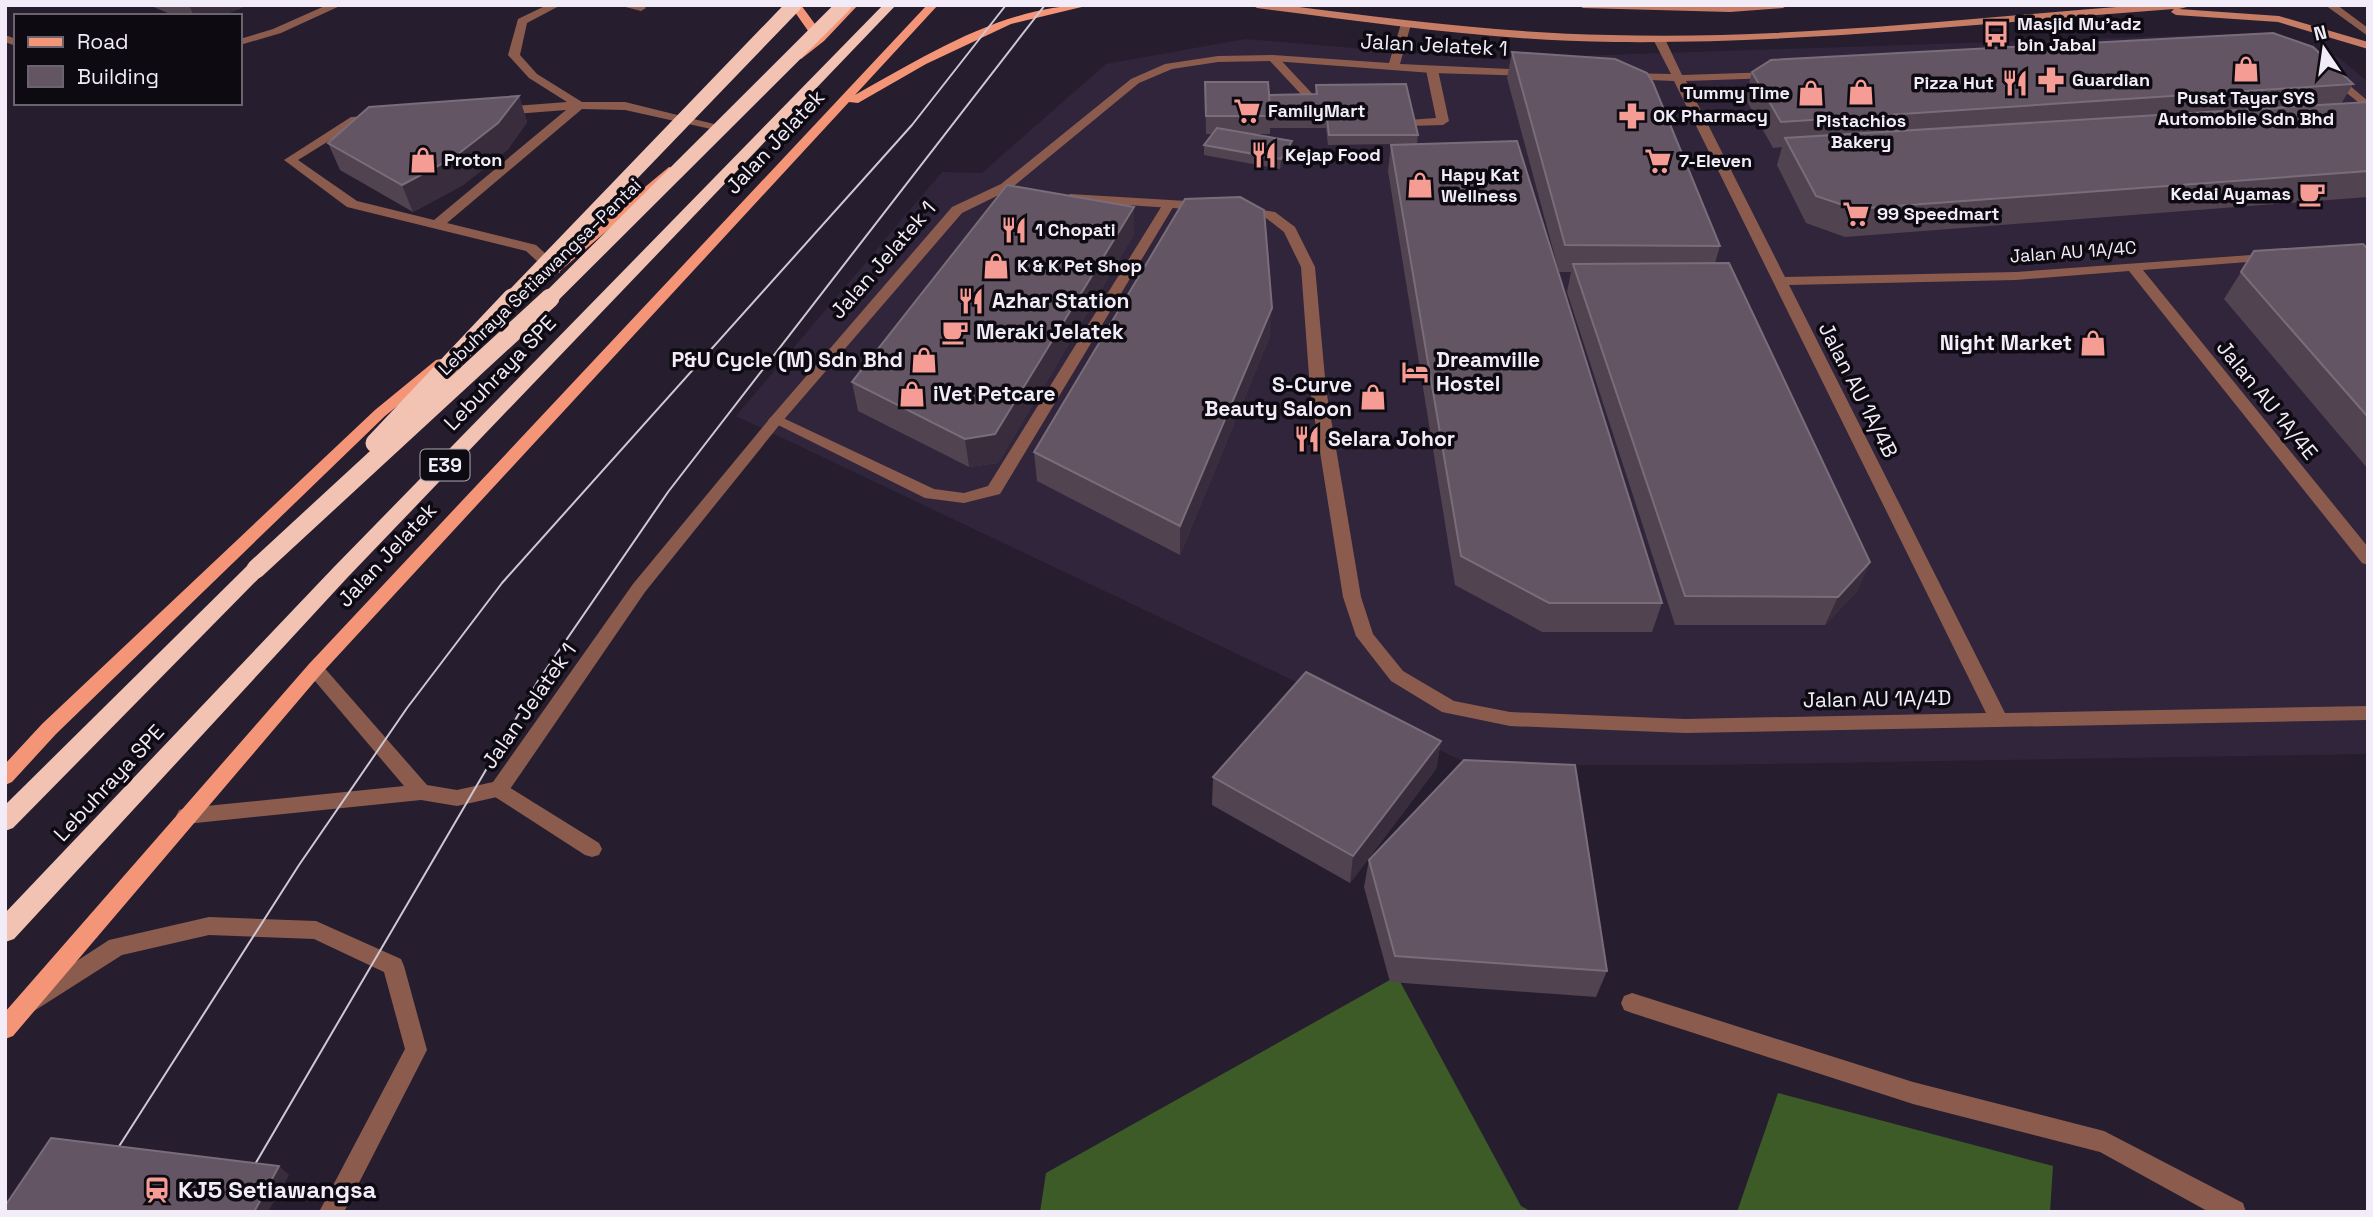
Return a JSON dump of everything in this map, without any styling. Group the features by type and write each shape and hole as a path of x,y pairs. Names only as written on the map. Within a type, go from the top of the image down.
{"highway":[{"path":"5,821 256,569 619,185 794,5"},
{"name":"Lebuhraya Setiawangsa–Pantai","path":"256,569 527,321 844,5"},
{"name":"Lebuhraya SPE","path":"5,930 340,573 890,5"}],"main road":[{"path":"794,5 820,39"},
{"name":"Jalan Jelatek","path":"5,776 49,729 380,413 555,270 820,39 853,5"},
{"name":"Jalan Jelatek","path":"5,1029 315,669 933,5"},
{"path":"838,110 922,62 1008,22 1084,5"},
{"path":"1257,5 1405,24 1530,35 1659,40 1766,37 2190,5"},
{"path":"1583,5 1730,9 1783,5"},
{"path":"2123,9 2279,19 2368,46"}],"street":[{"path":"242,42 277,31 337,5"},
{"path":"556,5 522,21 514,55 533,76 579,105"},
{"path":"623,5 641,8"},
{"path":"2330,5 2368,33"},
{"path":"1394,66 1405,24"},
{"name":"Jalan AU 1A/4B","path":"1659,40 1681,78 1999,720"},
{"path":"1273,58 1316,104"},
{"name":"Jalan Jelatek 1","path":"186,816 421,792 457,798 499,789 639,588 776,420 957,210 1005,187 1135,81 1169,66 1218,59 1273,58 1432,69 1543,73"},
{"path":"1412,123 1443,121 1432,69"},
{"path":"2320,71 2330,75 2368,107"},
{"path":"1612,76 1681,78 1792,74"},
{"path":"437,226 579,105"},
{"path":"494,111 579,105 625,106 720,127"},
{"path":"383,118 355,120 290,160 352,204 531,248 555,270"},
{"path":"1005,187 1028,192"},
{"name":"Jalan AU 1A/4D","path":"1051,196 1233,208 1270,215 1290,230 1308,267 1318,389 1352,597 1364,636 1398,676 1449,706 1510,719 1685,726 2368,713"},
{"path":"776,420 931,494 964,498 994,490 1169,204"},
{"name":"Jalan AU 1A/4C","path":"1780,281 2016,276 2285,255"},
{"name":"Jalan AU 1A/4E","path":"2133,267 2368,559"},
{"path":"315,669 421,792"},
{"path":"499,789 592,849"},
{"path":"23,1008 117,947 209,926 316,930 393,966 416,1050 331,1212"},
{"path":"1632,1003 1913,1093 2104,1142 2234,1212"}],"shaded area":[{"path":"2263,33 2338,57 2368,82 2368,754 1706,765 1471,765 736,416 942,172 982,173 1106,64 1245,39 1483,59"}],"green space":[{"path":"1397,976 1521,1206 1532,1212 1040,1212 1046,1173"},
{"path":"1778,1093 2053,1166 2050,1212 1737,1212"}],"building":[{"path":"2273,33 2313,47 2353,84 1781,122 1752,72 1771,60"},
{"path":"1512,52 1615,59 1647,73 1720,246 1565,245"},
{"path":"1205,82 1268,82 1271,116 1206,116"},
{"path":"1406,84 1418,135 1329,135 1327,118 1271,118 1269,95 1317,94 1316,85"},
{"path":"519,96 498,123 453,158 402,185 328,143 369,107"},
{"path":"2368,102 2368,171 1855,209 1816,196 1785,138"},
{"path":"1217,128 1292,141 1281,159 1204,145"},
{"path":"1517,141 1662,603 1549,603 1461,556 1391,145"},
{"path":"1007,185 1134,207 995,434 965,439 852,382"},
{"path":"1240,197 1264,210 1272,308 1180,526 1034,452 1185,199"},
{"path":"2363,244 2368,249 2368,417 2241,272 2254,251"},
{"path":"1729,263 1870,562 1838,597 1685,596 1573,264"},
{"path":"1306,672 1441,741 1353,856 1213,777"},
{"path":"1464,760 1575,765 1607,971 1395,956 1369,860"},
{"name":"KJ5 Setiawangsa","path":"51,1138 279,1166 254,1212 5,1212 5,1206"}],"tram line":[{"path":"109,1162 299,865 407,708 502,583 912,125 1006,5"},
{"path":"227,1212 538,681 668,492 1045,5"}],"place":[{"name":"Masjid Mu'adz bin Jabal","path":"1996,34"},
{"name":"Pusat Tayar SYS Automobile Sdn Bhd","path":"2246,69"},
{"name":"Guardian","path":"2051,80"},
{"name":"Pizza Hut","path":"2015,83"},
{"name":"Pistachios Bakery","path":"1861,92"},
{"name":"Tummy Time","path":"1811,93"},
{"name":"FamilyMart","path":"1247,111"},
{"name":"OK Pharmacy","path":"1632,116"},
{"name":"Kejap Food","path":"1264,155"},
{"name":"Proton","path":"423,160"},
{"name":"7-Eleven","path":"1658,161"},
{"name":"Hapy Kat Wellness","path":"1420,185"},
{"name":"Kedai Ayamas","path":"2312,194"},
{"name":"99 Speedmart","path":"1856,214"},
{"name":"1 Chopati","path":"1014,230"},
{"name":"K & K Pet Shop","path":"996,266"},
{"name":"Azhar Station","path":"971,301"},
{"name":"Meraki Jelatek","path":"955,332"},
{"name":"Night Market","path":"2093,343"},
{"name":"P&U Cycle (M) Sdn Bhd","path":"924,360"},
{"name":"Dreamville Hostel","path":"1415,372"},
{"name":"iVet Petcare","path":"912,394"},
{"name":"S-Curve Beauty Saloon","path":"1373,397"},
{"name":"Selara Johor","path":"1307,439"},
{"name":"KJ5 Setiawangsa","path":"157,1190"}]}
